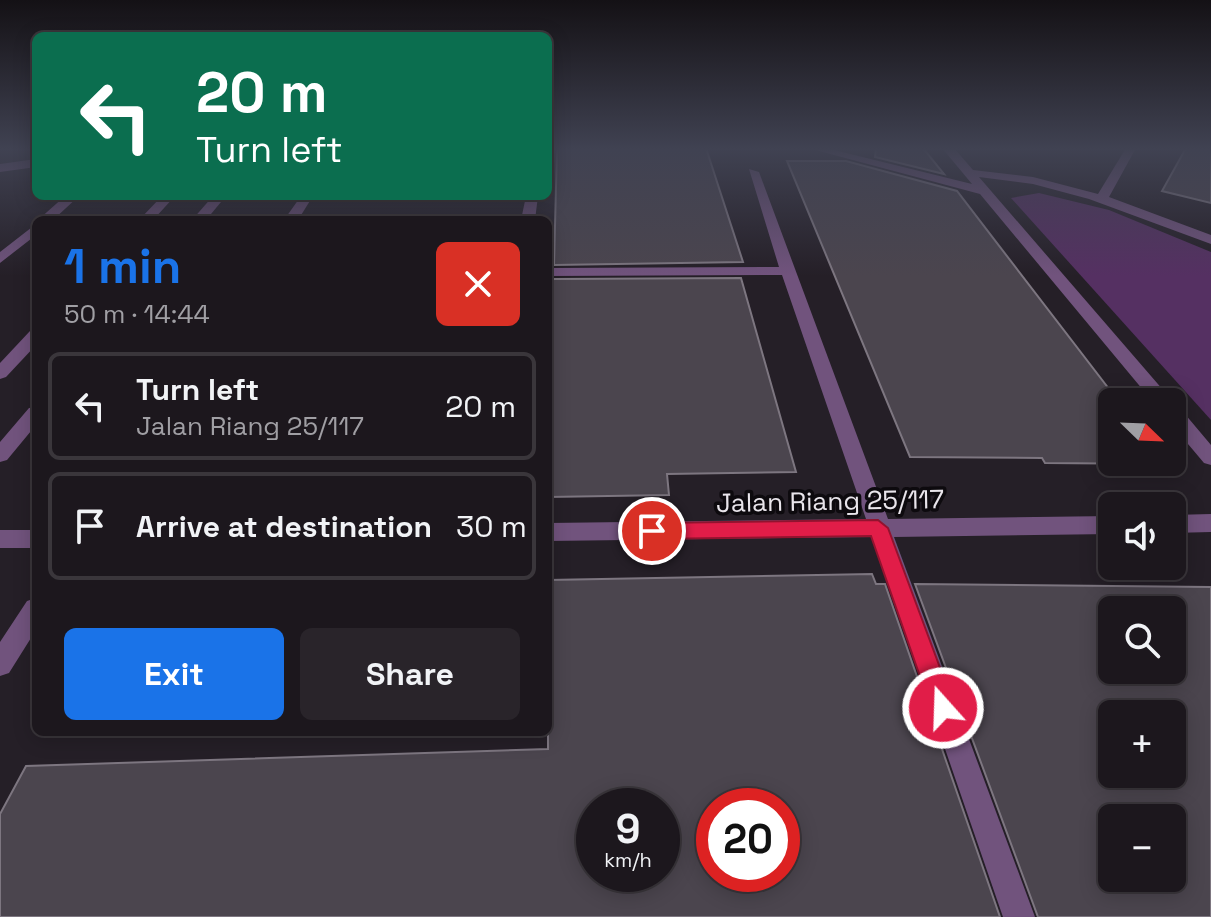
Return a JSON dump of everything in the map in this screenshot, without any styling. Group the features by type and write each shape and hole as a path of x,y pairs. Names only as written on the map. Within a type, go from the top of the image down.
{"street":[{"path":"760,191 1019,917"},
{"path":"984,191 1151,388"},
{"path":"1074,191 1103,197 1211,240"},
{"path":"1103,197 1107,191"},
{"path":"50,216 68,200"},
{"path":"150,216 165,200"},
{"path":"202,216 216,200"},
{"path":"0,259 32,231"},
{"path":"552,272 788,271"},
{"path":"0,373 32,339"},
{"path":"0,455 32,418"},
{"path":"1186,429 1211,458"},
{"path":"1186,524 1211,523"},
{"name":"Jalan Riang 25/117","path":"552,532 1098,525"},
{"path":"0,539 32,539"},
{"path":"0,664 32,615"}],"shaded area":[{"path":"1039,193 1109,210 1211,252 1211,420 1186,392 1186,388 1182,388 1011,198"}],"building":[{"path":"556,191 720,191 743,262 554,265"},
{"path":"799,191 957,191 1108,388 1098,388 1098,463 1045,463 1042,458 910,457"},
{"path":"1162,191 1211,191 1211,203"},
{"path":"741,278 796,472 667,474 669,495 552,497 554,279"},
{"path":"872,574 876,584 885,584 1000,917 0,917 0,814 26,766 548,749 548,736 552,736 552,580"},
{"path":"915,584 1211,587 1211,917 1038,917"}],"route":[{"path":"652,531 878,528 943,708"}]}
